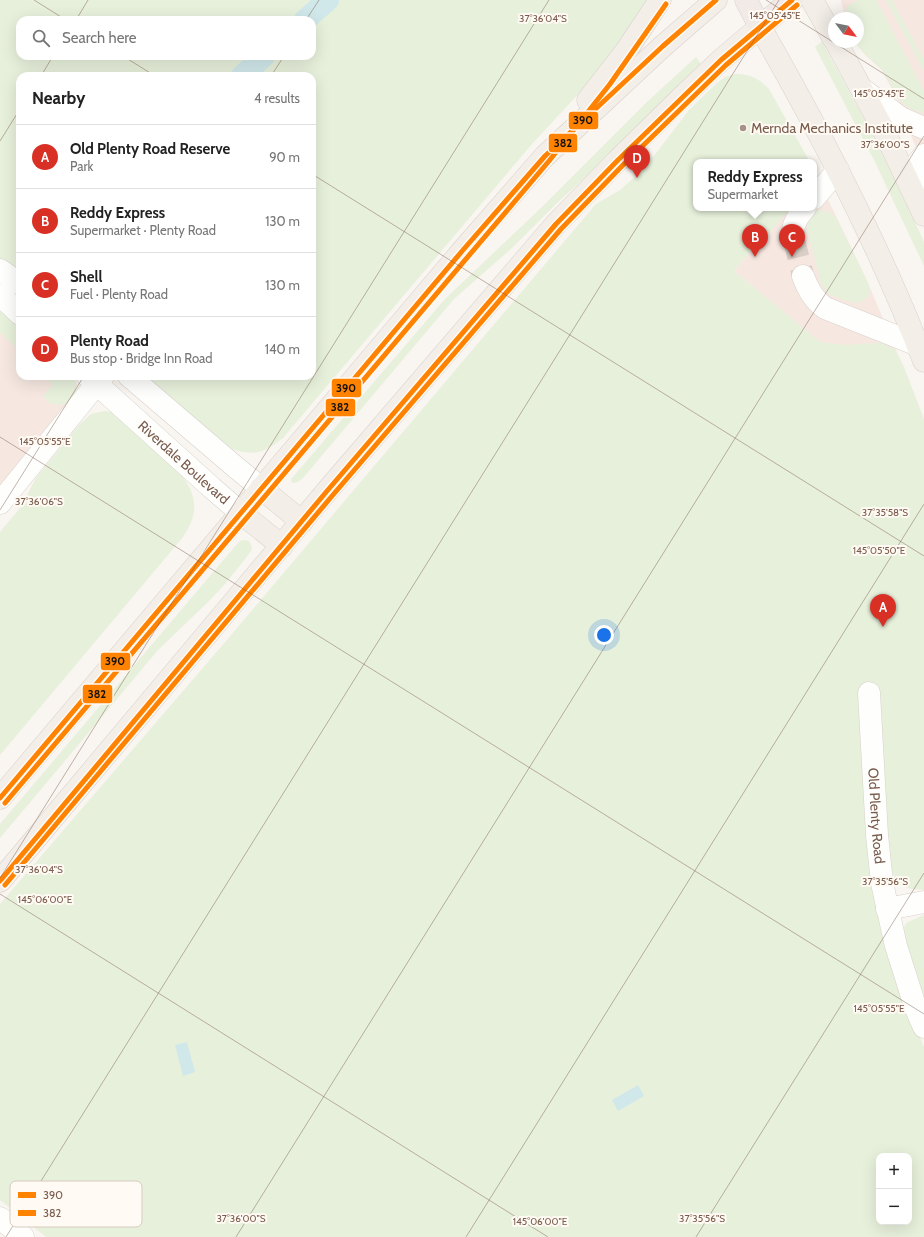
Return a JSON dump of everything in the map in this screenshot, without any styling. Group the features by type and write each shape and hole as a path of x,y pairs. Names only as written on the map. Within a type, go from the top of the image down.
{"highway":[{"path":"746,0 760,26 792,0"}],"main road":[{"path":"0,798 463,250 545,156 626,51 660,0"},
{"path":"545,156 647,60 716,0"},
{"path":"812,0 828,28"},
{"path":"0,881 499,289 561,219 679,100 721,60 760,26 838,170 878,254 921,353"},
{"path":"839,48 862,89 924,215"},
{"name":"Riverdale Boulevard","path":"261,488 302,522"},
{"name":"Riverdale Boulevard","path":"241,513 282,546"}],"street":[{"path":"862,89 902,118 924,128"},
{"path":"914,193 913,169 924,156"},
{"path":"817,194 838,170"},
{"path":"793,236 795,223 803,211"},
{"path":"0,270 16,281"},
{"path":"803,276 808,289 818,303 825,308 921,353"},
{"path":"0,295 16,310"},
{"path":"0,503 95,380"},
{"name":"Riverdale Boulevard","path":"97,380 212,488 241,513"},
{"name":"Riverdale Boulevard","path":"133,380 261,488"},
{"name":"Old Plenty Road","path":"869,693 877,835 882,883 896,946 905,976 924,1027"},
{"path":"887,909 924,902"},
{"path":"0,1218 10,1226"},
{"path":"11,1227 23,1237"}],"shaded area":[{"path":"841,0 924,0 924,169 897,98 881,69 865,55 860,48 864,48 864,12 844,12"},
{"path":"817,176 868,283 900,359 896,351 827,348 734,271 784,211 817,211"},
{"path":"0,302 16,318 16,380 75,380 77,384 75,393 68,403 0,486"}],"green space":[{"path":"0,0 648,0 595,76 532,144 283,438 265,450 248,453 232,449 147,380 316,380 316,72 16,72 16,274 0,260"},
{"path":"858,0 876,0 924,91 924,113 906,106 901,101 881,69 860,48 864,48 864,12 845,12 849,5"},
{"path":"886,0 892,0 924,60 924,71"},
{"path":"822,42 875,139 921,235 924,242 924,266 875,162 815,47"},
{"path":"696,57 701,64 512,248 454,299 305,476 299,481 293,483 291,481 292,478 445,299 544,205 648,101"},
{"path":"734,74 744,74 753,77 769,89 808,159 693,159 693,211 788,211 761,243 759,240 734,271 820,342 843,345 880,343 891,347 896,351 904,367 924,419 924,890 908,888 900,884 894,877 892,871 862,687 915,1025 924,1047 924,1237 46,1237 34,1227 142,1227 142,1181 10,1181 10,1208 0,1200 0,904 226,641 596,204 620,190 635,177 657,152 689,110 717,83 725,77"},
{"path":"817,211 830,212 837,219 868,283 869,293 867,298 860,302 855,303 828,294 821,284 806,223 812,213"},
{"path":"0,302 16,318 16,348 0,332"},
{"path":"48,380 75,380 76,391 68,403 60,405 54,404 49,402 43,396 53,385"},
{"path":"105,411 116,413 165,458 183,478 190,488 193,499 194,510 191,523 183,537 0,755 0,532 21,507 36,478 78,426 91,414"},
{"path":"240,541 249,541 252,547 251,551 224,585 158,650 0,838 0,824 232,550"},
{"path":"924,915 924,1002 902,932 906,923"}],"water":[{"path":"187,1042 195,1072 183,1076 175,1045"},
{"path":"638,1085 644,1096 618,1111 612,1100"}],"waterway":[{"path":"310,16 328,0"},
{"path":"246,72 260,60"}],"tunnel":[{"path":"793,236 803,276"}],"transit line":[{"name":"390","path":"0,798 463,250 545,156 663,46 716,0"},
{"name":"390","path":"0,881 327,491 556,224 618,160 721,60 792,0"},
{"name":"382","path":"5,803 549,161 610,84 666,4"},
{"name":"382","path":"5,885 332,496 561,229 623,165 726,65 797,5"}],"place":[{"name":"Mernda Mechanics Institute","path":"743,128"},
{"name":"Plenty Road","path":"637,178"},
{"name":"Reddy Express","path":"755,257"},
{"name":"Shell","path":"792,257"},
{"name":"Old Plenty Road Reserve","path":"883,627"}]}
